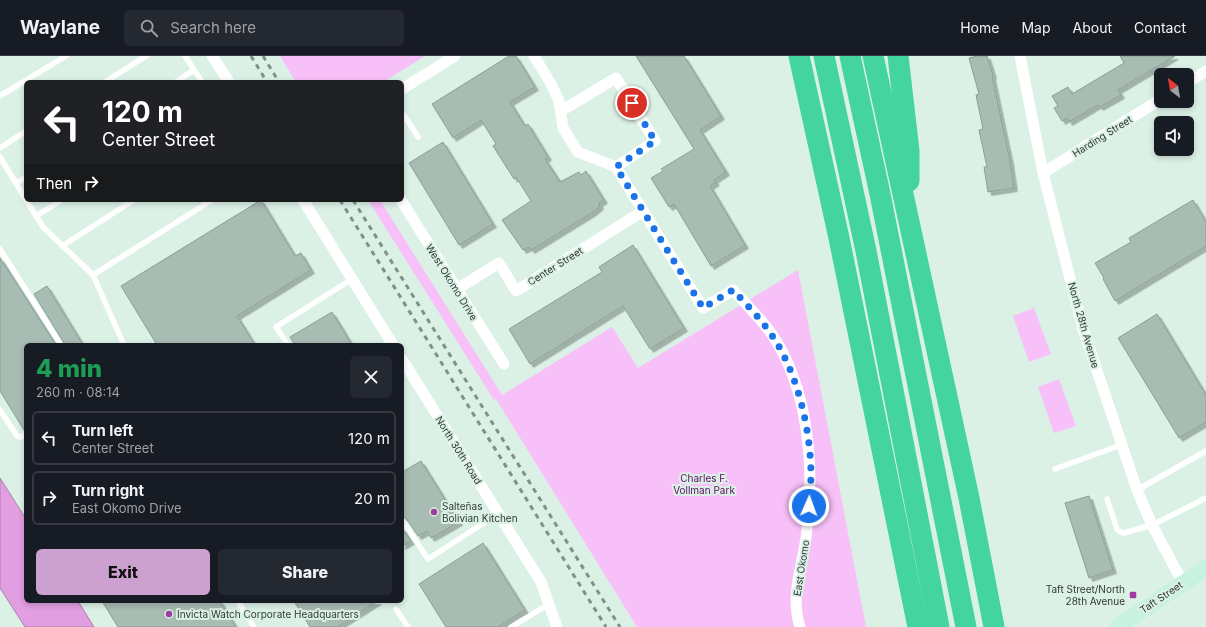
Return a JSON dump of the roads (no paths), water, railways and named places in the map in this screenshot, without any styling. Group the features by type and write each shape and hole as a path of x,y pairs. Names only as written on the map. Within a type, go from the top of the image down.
{"highway":[{"path":"787,56 839,238"},
{"path":"799,56 839,238 918,627"},
{"path":"824,56 866,251 939,627"},
{"path":"850,56 880,194 966,627"},
{"path":"873,56 968,491 994,627"},
{"path":"898,56 909,151 910,222"}],"street":[{"path":"212,56 228,80"},
{"path":"404,88 455,56"},
{"path":"534,56 551,84 559,101 563,128 578,152 616,167 643,211"},
{"name":"North 28th Avenue","path":"1020,56 1043,173 1083,329 1137,490 1152,525 1183,583"},
{"path":"1194,79 1206,71"},
{"path":"561,111 616,78 655,141 616,167"},
{"name":"Harding Street","path":"1043,173 1154,103"},
{"path":"304,202 392,343"},
{"name":"West Okomo Drive","path":"402,202 504,364"},
{"name":"Center Street","path":"457,289 498,263 516,291 643,211"},
{"name":"East Okomo","path":"643,211 703,308 733,290 771,334 790,368 805,424 811,472 806,538 796,587 796,605 800,627"},
{"name":"North 30th Road","path":"404,362 540,582 558,627"},
{"name":"Taft Street","path":"1118,627 1206,568"}],"lane":[{"path":"26,80 66,56"},
{"path":"108,80 146,56"},
{"path":"185,56 201,80"},
{"path":"179,80 194,70"},
{"path":"0,96 24,81"},
{"path":"404,115 418,137"},
{"path":"0,148 24,132"},
{"path":"0,157 24,197"},
{"path":"16,183 24,178"},
{"path":"27,202 43,228 93,275 123,343"},
{"path":"36,216 59,202"},
{"path":"62,246 131,202"},
{"path":"93,275 209,202"},
{"path":"0,249 60,343"},
{"path":"287,343 276,327 352,279"},
{"path":"0,410 17,436 21,437 24,435"},
{"path":"1055,470 1121,445"},
{"path":"1137,490 1206,451"},
{"path":"1107,498 1117,529 1120,532 1130,532 1152,525 1206,498"},
{"path":"404,523 428,559 498,514"},
{"path":"239,603 254,627"},
{"path":"511,627 549,604"},
{"path":"396,609 408,627"}],"railway":[{"path":"251,56 266,80"},
{"path":"263,56 278,80"},
{"path":"341,202 606,627"},
{"path":"354,202 620,627"}],"place":[{"name":"Salteñas Bolivian Kitchen","path":"434,512"},
{"name":"Taft Street/North 28th Avenue","path":"1133,595"},
{"name":"Invicta Watch Corporate Headquarters","path":"169,614"}],"park label":[{"name":"Charles F. Vollman Park","path":"704,484"}]}
